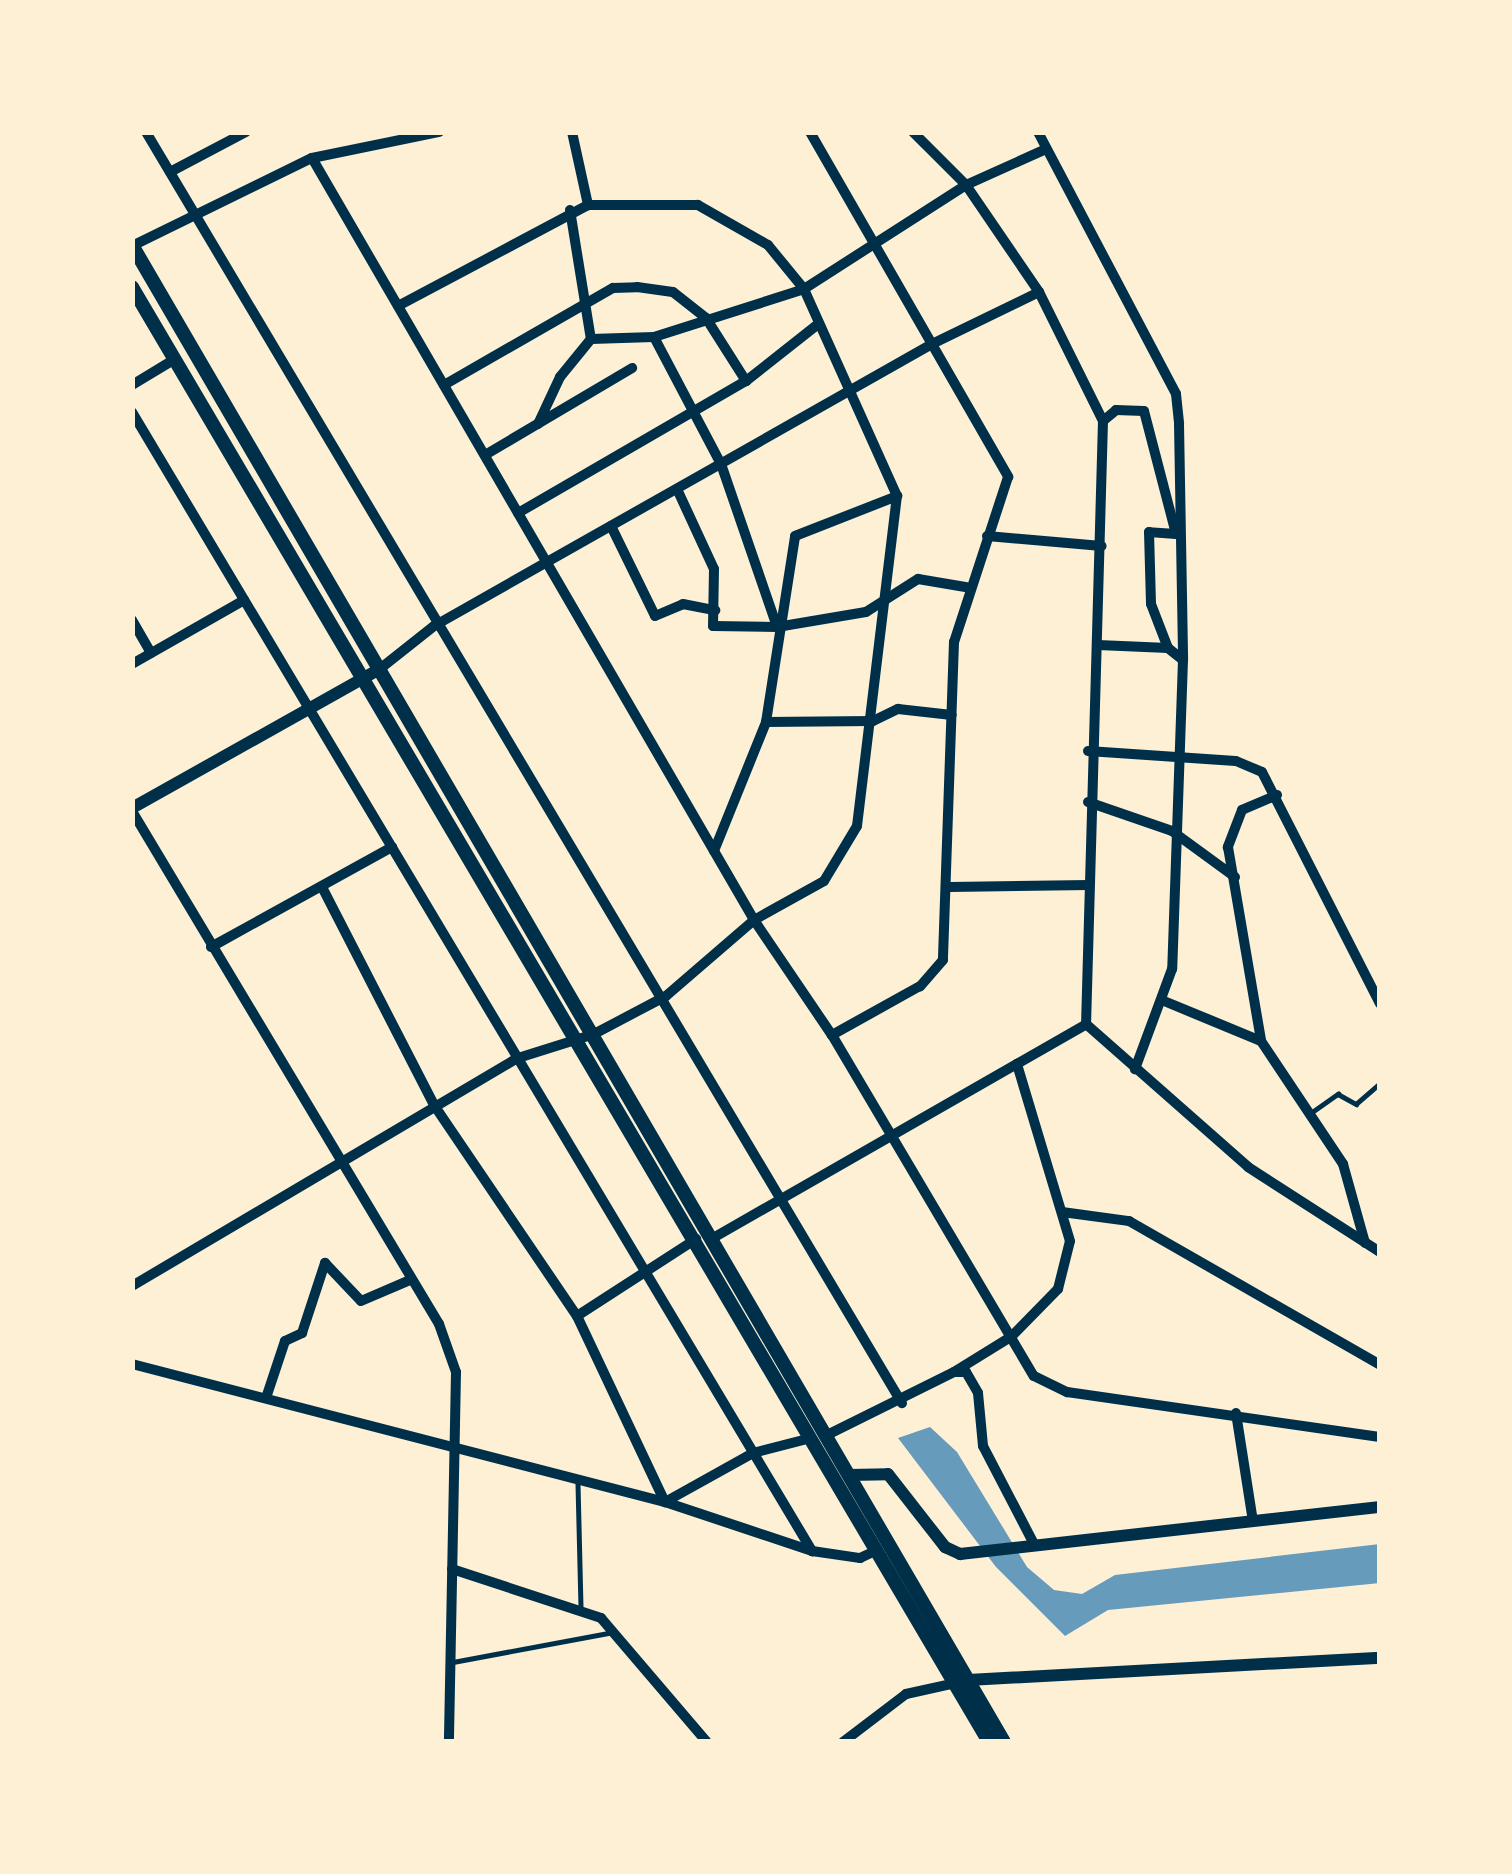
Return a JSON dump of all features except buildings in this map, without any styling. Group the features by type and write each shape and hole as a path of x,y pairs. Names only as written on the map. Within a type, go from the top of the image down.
{"main road":[{"path":"132,245 381,668 696,1239 818,1437 848,1475 961,1681 989,1742"},
{"path":"132,286 364,679 713,1238 877,1550 1004,1742"}],"street":[{"path":"146,132 434,626 666,996 780,1201 902,1403"},
{"path":"170,172 245,132"},
{"path":"132,245 197,218 312,158 439,132"},
{"path":"572,132 588,205"},
{"path":"810,132 1008,477 1005,506 987,536 954,642 950,887 943,960 920,986 832,1035"},
{"path":"913,132 966,185 1039,292 1103,421 1102,546 1088,751 1086,1024 1248,1167 1380,1252"},
{"path":"1038,132 1176,394 1176,534 1183,659 1172,831 1173,944 1164,1000 1135,1069"},
{"path":"591,339 654,337 804,289 873,240 966,185 1044,150"},
{"path":"312,158 754,920 832,1035 1012,1336 1047,1386 1380,1437"},
{"path":"132,1286 339,1158 518,1058 586,1036 666,996 754,920 824,880 850,846 891,594 897,496 804,289 752,231 698,205 588,205 570,210 398,306"},
{"path":"538,424 560,377 591,339 570,210"},
{"path":"444,385 613,289 657,288 706,318 746,381"},
{"path":"449,1742 456,1372 439,1324 132,810 364,679 434,626 932,344 1039,292"},
{"path":"518,513 691,408 746,381 817,325"},
{"path":"654,337 721,464 777,627"},
{"path":"132,385 175,359"},
{"path":"485,455 632,368"},
{"path":"1103,421 1116,410 1144,411 1176,534"},
{"path":"132,412 812,1551"},
{"path":"677,489 714,569 713,626 777,627 866,612 918,579 971,588"},
{"path":"714,851 749,781 766,722 777,627 795,536 897,496"},
{"path":"611,526 655,616 683,604 715,610"},
{"path":"1176,534 1149,532 1151,604 1168,648 1183,659"},
{"path":"987,536 1102,546"},
{"path":"132,664 244,600"},
{"path":"132,620 151,653"},
{"path":"1097,645 1168,648"},
{"path":"766,722 873,721 898,710 952,715"},
{"path":"1088,751 1251,766 1277,795 1380,1004"},
{"path":"1277,795 1235,820 1228,847 1261,1041 1352,1182 1365,1243"},
{"path":"1088,802 1172,831 1235,878"},
{"path":"211,947 392,848"},
{"path":"950,887 1089,885"},
{"path":"322,887 434,1105 577,1316 664,1502"},
{"path":"1164,1000 1261,1041"},
{"path":"713,1238 1086,1024"},
{"path":"664,1502 753,1453 818,1437 902,1403 1012,1336 1058,1288 1070,1241 1017,1064"},
{"path":"1062,1212 1129,1222 1380,1365"},
{"path":"577,1316 696,1239"},
{"path":"266,1398 285,1341 302,1333 325,1263 361,1301 410,1280"},
{"path":"132,1364 578,1484 664,1502 812,1551 860,1558 877,1550"},
{"path":"954,1372 966,1372 978,1394 983,1446 1034,1544"},
{"path":"1236,1413 1252,1521"},
{"path":"848,1475 889,1474 945,1546 960,1554 1380,1508"},
{"path":"452,1569 581,1608 618,1631 701,1740"},
{"path":"843,1742 906,1694 961,1681 1380,1658"}],"lane":[{"path":"1308,1116 1337,1094 1356,1104 1380,1083"},
{"path":"578,1484 581,1608"},
{"path":"452,1663 618,1631"}],"water":[{"path":"930,1427 957,1452 1027,1567 1054,1590 1082,1594 1115,1575 1380,1544 1380,1583 1108,1610 1065,1636 996,1567 898,1438"}]}
